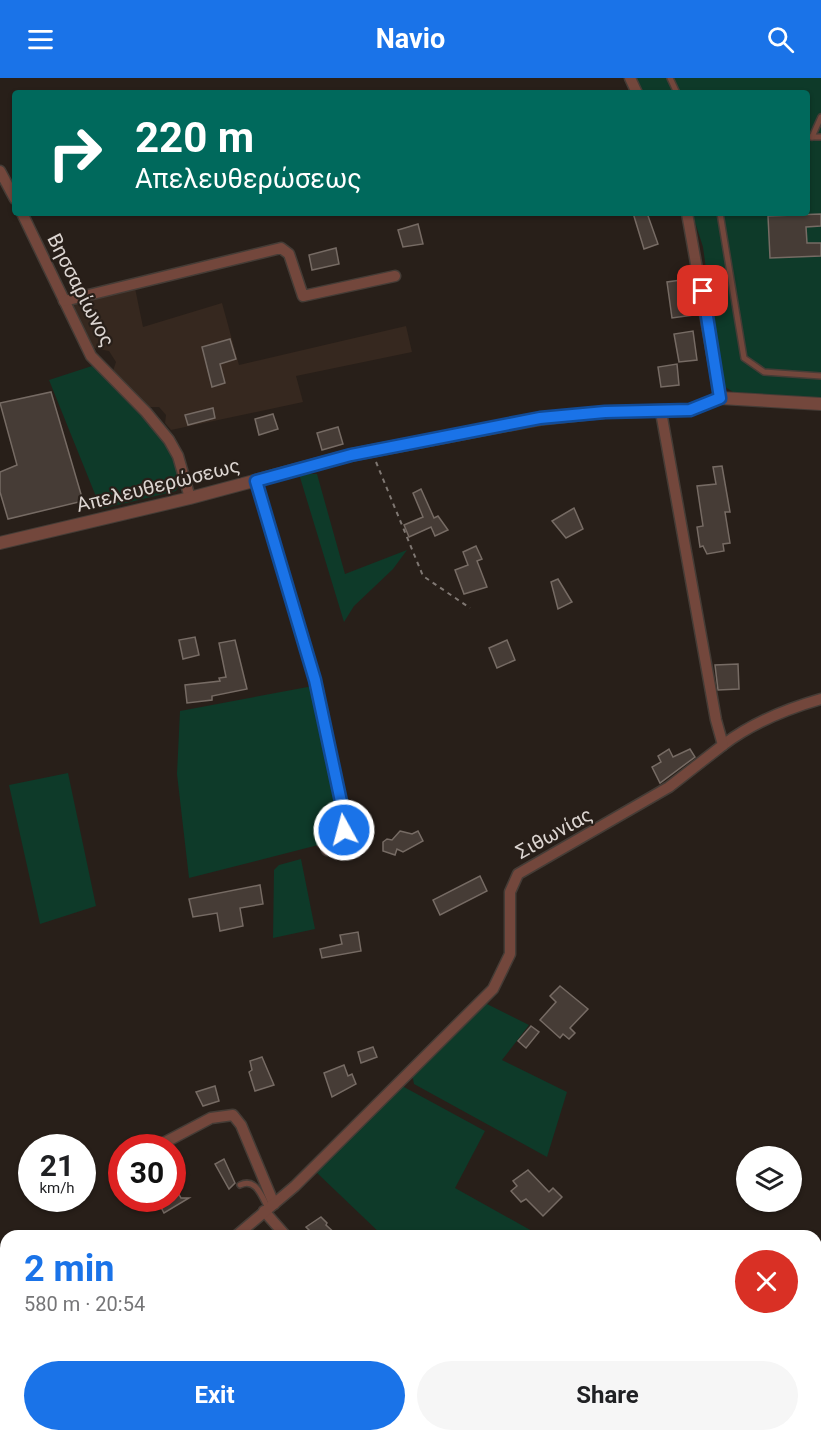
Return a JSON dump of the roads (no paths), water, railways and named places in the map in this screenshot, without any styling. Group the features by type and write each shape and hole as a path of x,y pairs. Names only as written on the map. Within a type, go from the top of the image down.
{"street":[{"path":"0,171 12,193"},
{"name":"Βησσαρίωνος","path":"23,216 92,356 146,412 169,440 178,456 190,498"},
{"path":"688,216 720,398"},
{"path":"64,301 286,247 303,296 395,276"},
{"name":"Απελευθερώσεως","path":"0,543 190,498 372,451 540,418 605,412 690,410 720,398 821,404"},
{"path":"661,412 716,720 723,745"},
{"path":"256,481 315,680 343,811 345,824 342,836 327,849"},
{"name":"Σιθωνίας","path":"243,1230 269,1208 493,989 510,954 510,892 518,874 669,787 723,745 763,721 791,708 821,699"},
{"path":"181,1134 211,1118 233,1115 241,1125 269,1208 282,1230"}],"lane":[{"path":"821,117 810,137 821,137"},
{"path":"720,216 744,358 764,372 821,376"},
{"path":"240,1185 248,1182 254,1185 269,1208"}]}
